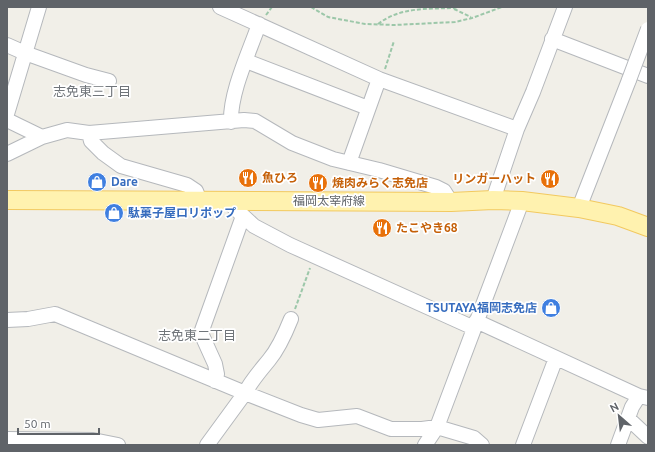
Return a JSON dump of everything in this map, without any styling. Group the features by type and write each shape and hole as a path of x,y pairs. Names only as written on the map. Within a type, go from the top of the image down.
{"main road":[{"name":"福岡太宰府線","path":"7,200 522,201 579,208 618,216 648,227"}],"street":[{"path":"7,114 39,7"},
{"path":"220,7 380,79 517,129"},
{"path":"493,200 517,129 533,92 565,7"},
{"path":"231,122 233,96 259,24"},
{"path":"579,208 648,29"},
{"path":"552,39 648,76"},
{"path":"7,45 86,75 109,81"},
{"path":"246,61 368,108"},
{"path":"348,163 380,79"},
{"path":"7,120 42,137"},
{"path":"7,154 42,137 67,130 89,133 255,121 292,142 333,160 436,187 444,192 451,202"},
{"path":"89,133 91,141 103,153 121,166 187,185 196,190 200,201"},
{"path":"227,201 254,226 290,245 645,395 632,407 618,445"},
{"path":"425,445 437,427 522,201"},
{"path":"215,381 217,374 215,364 201,333 243,216"},
{"path":"7,320 28,319 54,314 301,415 318,420 357,416 391,430 437,427 474,438 482,445"},
{"path":"207,445 245,393 249,384 269,360 282,341 290,319"},
{"path":"523,445 556,358"},
{"path":"627,421 632,422 648,437"},
{"path":"7,439 93,440 118,445"}],"path":[{"path":"311,7 328,17 365,24 395,25 455,22 472,18 502,7"},
{"path":"378,24 385,18 406,10 458,7"},
{"path":"453,8 472,18"},
{"path":"380,79 394,41"},
{"path":"290,319 315,256"}],"place":[{"name":"魚ひろ","path":"248,178"},
{"name":"リンガーハット","path":"550,179"},
{"name":"Dare","path":"97,182"},
{"name":"焼肉みらく志免店","path":"318,183"},
{"name":"駄菓子屋ロリポップ","path":"114,213"},
{"name":"たこやき68","path":"382,228"},
{"name":"TSUTAYA福岡志免店","path":"551,308"}],"district":[{"name":"志免東三丁目","path":"92,91"},
{"name":"志免東二丁目","path":"197,335"}]}
